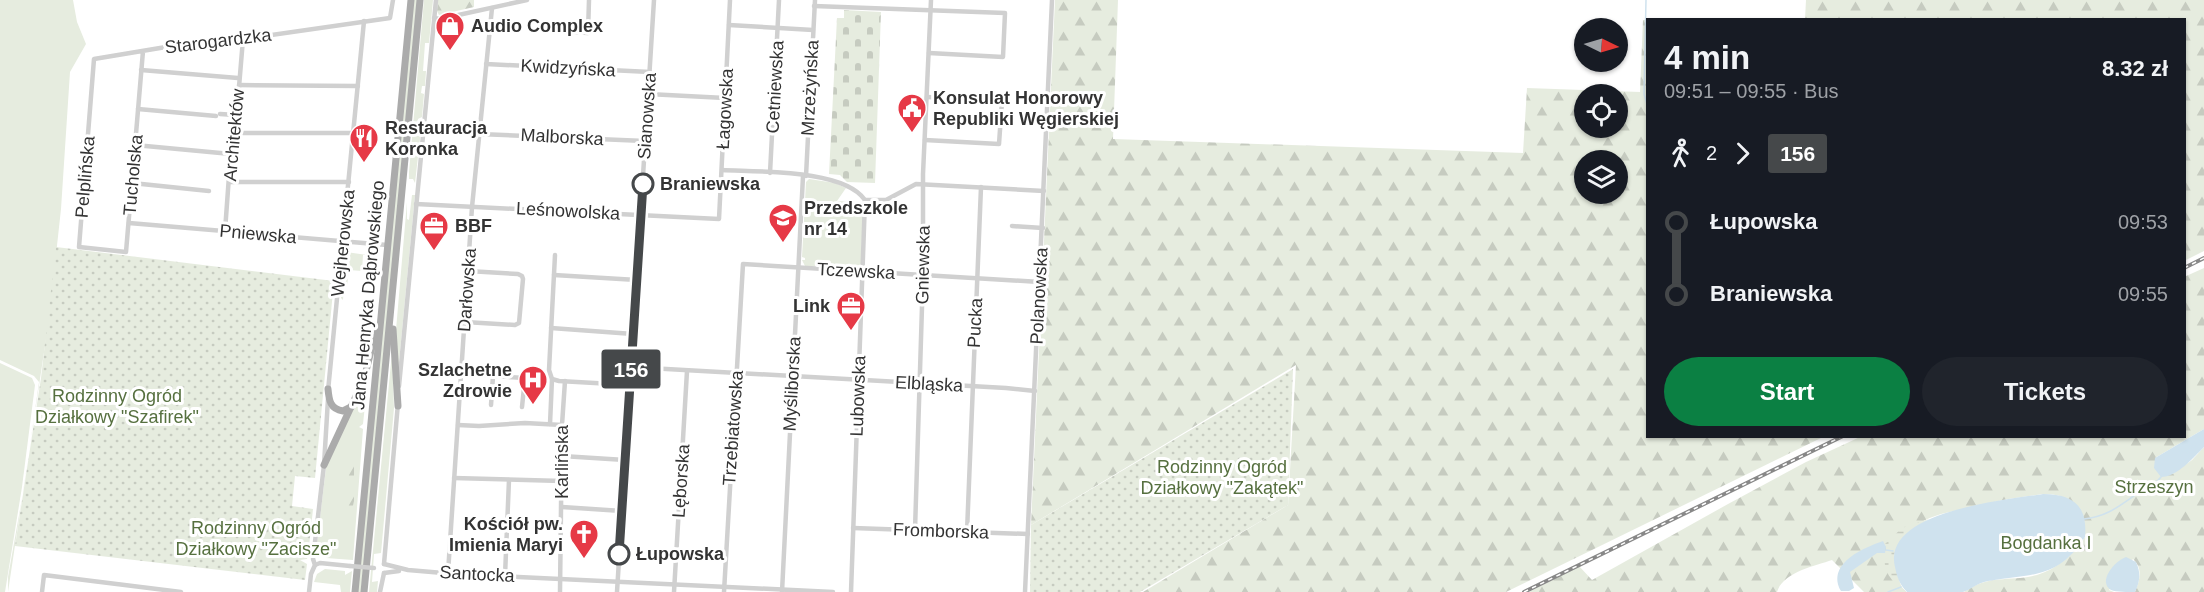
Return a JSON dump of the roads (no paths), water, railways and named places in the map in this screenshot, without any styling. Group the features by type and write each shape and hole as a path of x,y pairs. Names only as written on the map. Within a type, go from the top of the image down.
{"main road":[{"name":"Jana Henryka Dąbrowskiego","path":"355,592 411,0"},
{"name":"Jana Henryka Dąbrowskiego","path":"364,592 420,0"},
{"path":"324,465 368,365 382,299"},
{"path":"392,300 398,406"},
{"path":"328,389 330,402 335,408 343,411 351,407"}],"street":[{"name":"Starogardzka","path":"90,107 94,59 226,37 243,39 390,18 393,0"},
{"path":"380,592 387,569 385,565 398,406 436,0"},
{"path":"434,18 440,19 527,0"},
{"path":"572,32 588,33 589,0"},
{"name":"Sianowska","path":"617,592 654,0"},
{"name":"Łagowska","path":"719,219 730,0"},
{"name":"Cetniewska","path":"770,173 779,0"},
{"name":"Gniewska","path":"915,530 923,274 923,184 931,0"},
{"name":"Polanowska","path":"1025,592 1053,0"},
{"path":"814,3 1005,13 1003,57 929,53"},
{"name":"Mrzeżyńska","path":"805,176 814,3"},
{"name":"Darłowska","path":"448,573 472,207 492,8"},
{"name":"Wejherowska","path":"309,592 311,574 315,565 313,559 324,465 328,389 364,21"},
{"path":"729,25 813,30"},
{"name":"Architektów","path":"225,231 243,39"},
{"name":"Tucholska","path":"79,247 126,252 143,51"},
{"name":"Kwidzyńska","path":"486,64 650,72"},
{"path":"141,70 238,78"},
{"path":"239,86 358,86"},
{"path":"648,94 725,98"},
{"path":"925,140 999,144 1002,101 927,97"},
{"name":"Pelplińska","path":"79,247 90,107"},
{"path":"138,109 236,115"},
{"path":"233,133 354,133"},
{"name":"Malborska","path":"479,134 645,141"},
{"path":"135,145 231,154"},
{"path":"722,170 826,178 856,190 865,200 886,200 916,184 1044,191"},
{"name":"Myśliborska","path":"782,591 798,268 805,176"},
{"path":"230,182 349,182"},
{"path":"132,183 209,191"},
{"name":"Pucka","path":"967,531 981,187"},
{"name":"Lubowska","path":"851,592 865,200"},
{"name":"Leśnowolska","path":"416,204 719,219"},
{"name":"Pniewska","path":"129,223 387,245"},
{"path":"1012,226 1042,228"},
{"path":"550,424 552,379 549,370 555,255"},
{"name":"Tczewska","path":"744,264 1040,282"},
{"name":"Trzebiatowska","path":"724,589 744,264"},
{"path":"465,322 515,326 519,323 523,279 518,274 468,271"},
{"path":"554,275 637,280"},
{"path":"551,328 633,334"},
{"name":"Elbląska","path":"631,367 679,367 687,371 1035,391"},
{"name":"Lęborska","path":"674,592 687,371"},
{"path":"462,374 525,378 522,406"},
{"path":"491,405 493,376"},
{"path":"552,379 630,385"},
{"name":"Karlińska","path":"560,592 562,424 565,381"},
{"path":"458,424 562,424"},
{"path":"562,456 625,460"},
{"path":"454,478 562,481"},
{"path":"505,576 509,480"},
{"path":"562,507 622,511"},
{"name":"Fromborska","path":"853,528 1028,534"},
{"path":"315,565 320,563 376,568 385,565"},
{"name":"Santocka","path":"385,565 408,570 448,573 675,584 724,589 833,592"},
{"path":"376,568 385,573"},
{"name":"Santocka","path":"385,573 408,570"},
{"path":"42,592 44,575 181,592"}],"water":[{"path":"2204,429 2204,447 2179,470 2161,477 2154,468 2155,458"},
{"name":"Bogdanka I","path":"2043,494 2070,499 2081,510 2084,517 2085,537 2075,551 2054,568 2031,575 1984,582 1963,592 1907,592 1902,587 1895,567 1896,548 1907,533 1926,521 1950,512 1976,505"},
{"path":"1883,541 1886,547 1885,553 1877,553 1850,572 1854,588 1841,591 1838,573 1842,565 1857,553"},
{"path":"2126,557 2136,562 2139,570 2139,581 2135,592 2111,590 2106,582 2109,572"}],"waterway":[{"path":"1646,0 1644,94 1646,101"},
{"path":"2084,519 2110,511 2156,483 2161,477"},
{"path":"1886,550 1893,551"},
{"path":"1888,592 1901,587"}],"railway":[{"path":"2186,267 2204,258"},
{"path":"1524,592 1839,438"}],"place":[{"name":"Audio Complex","path":"450,52"},
{"name":"Konsulat Honorowy Republiki Węgierskiej","path":"912,134"},
{"name":"Restauracja Koronka","path":"364,164"},
{"name":"Braniewska","path":"643,184"},
{"name":"Przedszkole nr 14","path":"783,244"},
{"name":"BBF","path":"434,252"},
{"name":"Link","path":"851,332"},
{"name":"Szlachetne Zdrowie","path":"533,406"},
{"name":"Łupowska","path":"619,554"},
{"name":"Kościół pw. Imienia Maryi","path":"584,560"}],"park label":[{"name":"Rodzinny Ogród Działkowy \"Szafirek\"","path":"117,406"},
{"name":"Rodzinny Ogród Działkowy \"Zakątek\"","path":"1222,477"},
{"name":"Strzeszyn","path":"2154,487"},
{"name":"Rodzinny Ogród Działkowy \"Zacisze\"","path":"256,538"}]}
